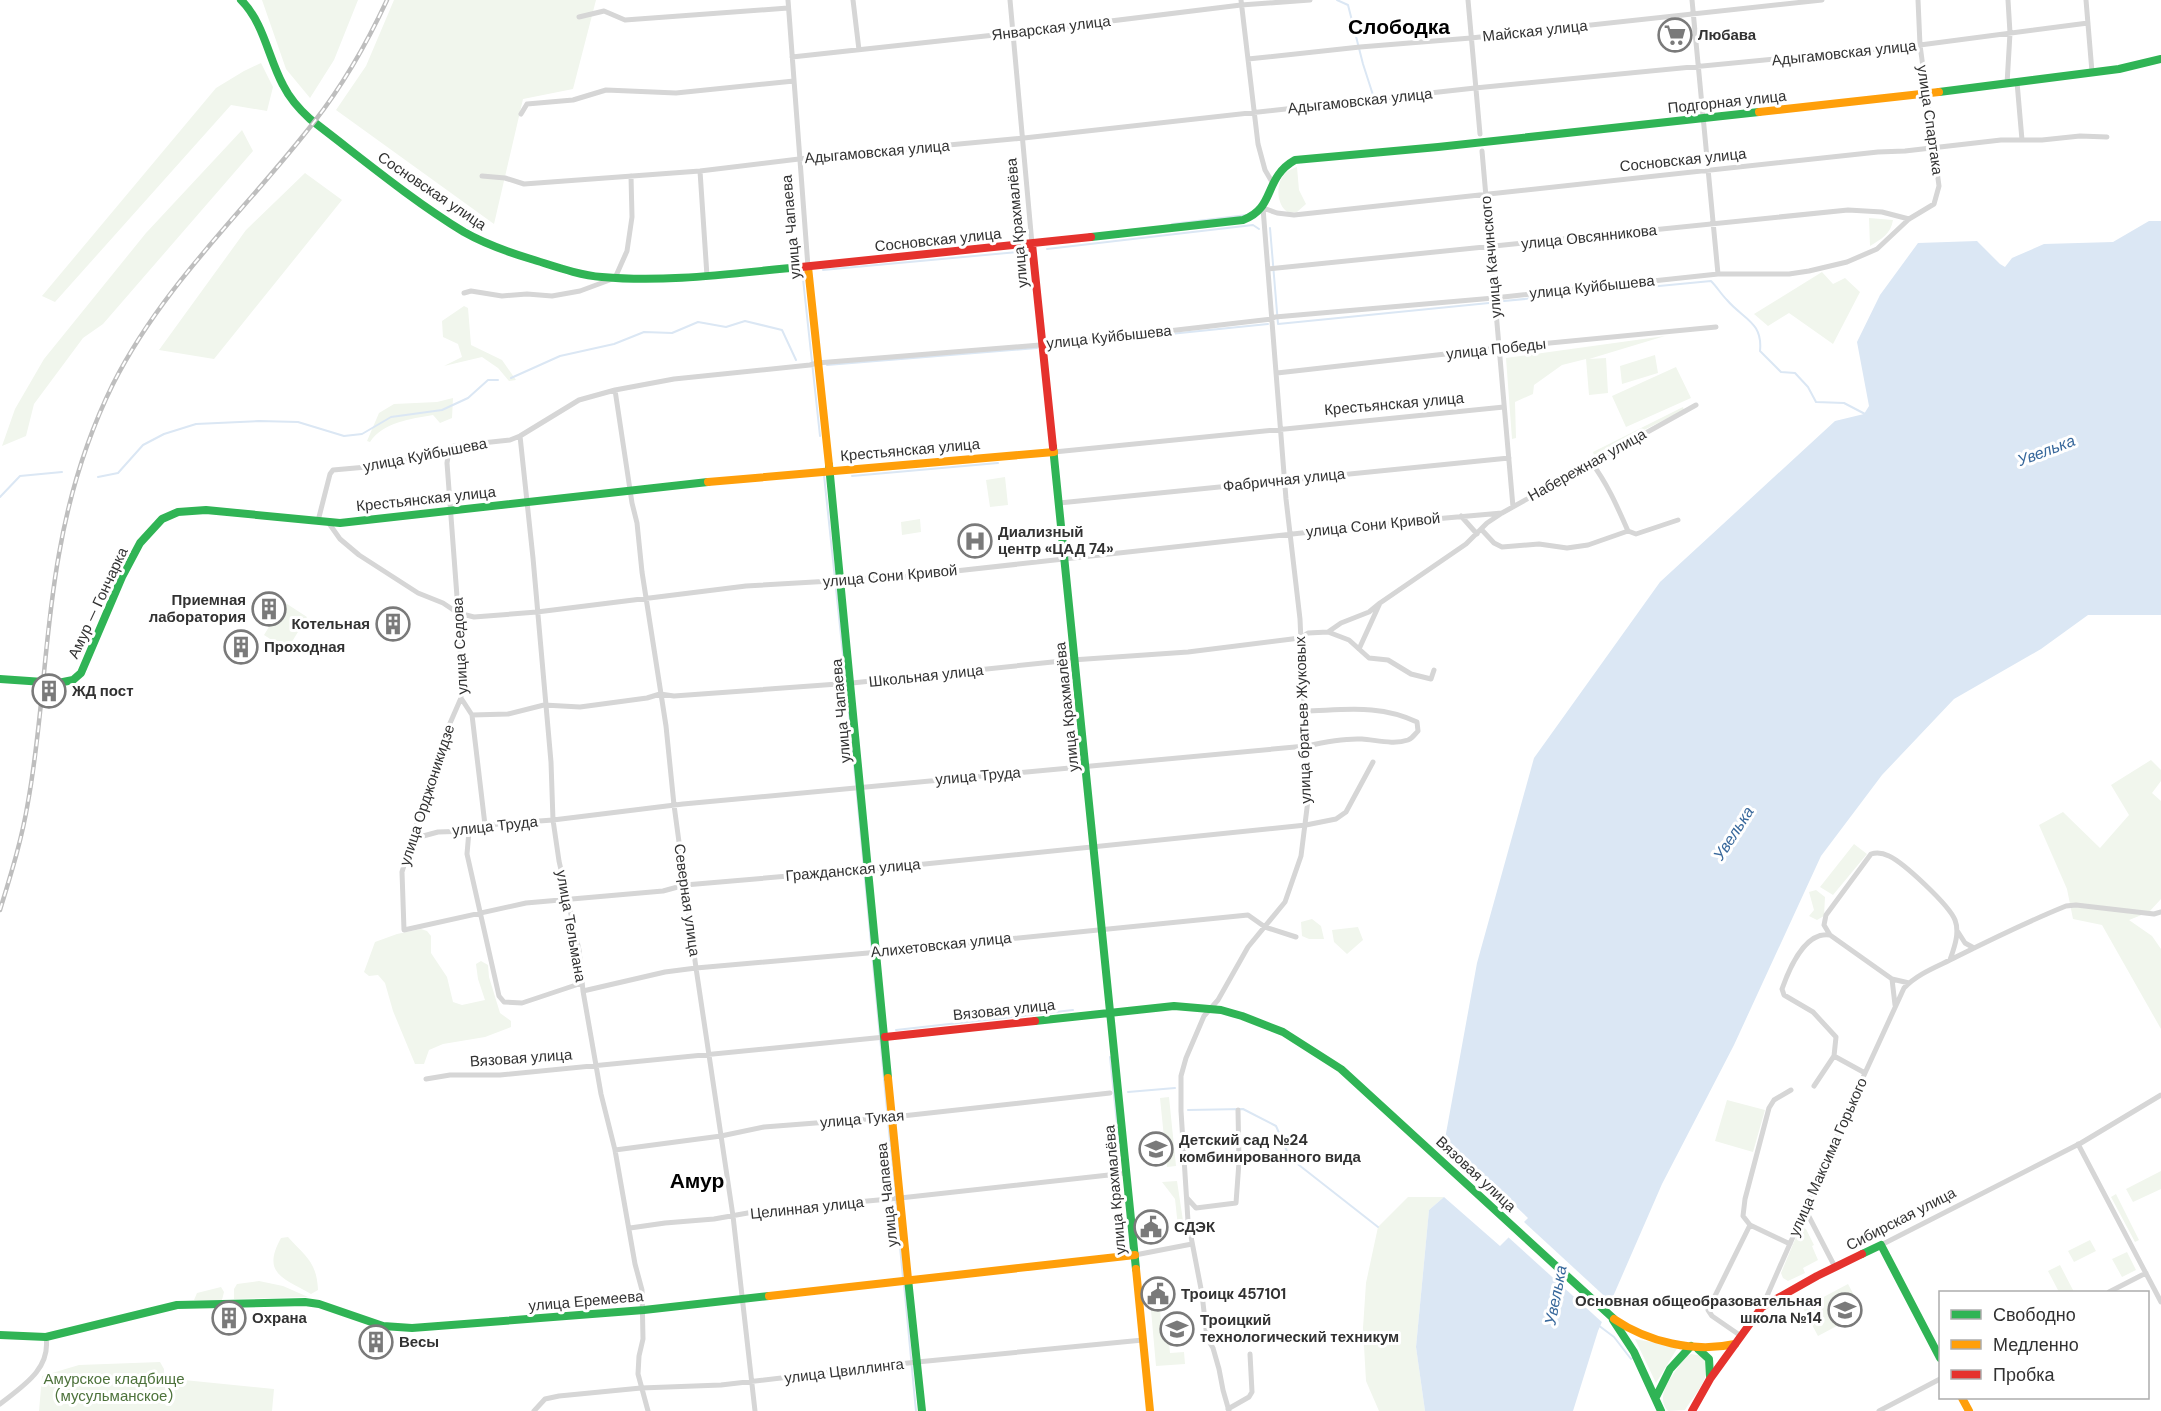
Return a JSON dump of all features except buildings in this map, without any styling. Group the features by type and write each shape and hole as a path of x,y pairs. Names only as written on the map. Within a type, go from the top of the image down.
{"street":[{"name":"Сосновская улица","path":"241,0 249,8 258,24 292,101 312,120 426,206 483,242 550,266 615,278 706,276 1032,244 1243,220 1253,218 1263,208 1294,215 2001,140 2107,136"},
{"name":"улица Чапаева","path":"788,0 808,267 852,683 922,1411"},
{"path":"853,0 859,50"},
{"name":"улица Крахмалёва","path":"1010,0 1032,244 1087,766 1150,1411"},
{"name":"Январская улица","path":"792,57 1013,33 1241,2 1310,0"},
{"path":"1468,0 1480,134"},
{"path":"1692,0 1718,274"},
{"name":"Майская улица","path":"1248,59 1471,38 1822,0"},
{"name":"улица Спартака","path":"1917,0 1920,45 1939,186 1934,204"},
{"path":"2007,84 2010,33 2008,0"},
{"path":"2086,0 2092,72"},
{"path":"1241,2 1258,144 1265,171 1272,182 1263,208"},
{"path":"579,17 604,11 625,20 789,8"},
{"name":"Адыгамовская улица","path":"482,176 505,178 524,184 700,171 1475,88 1920,45 2088,22"},
{"name":"Подгорная улица","path":"1272,182 1281,168 1295,160 1927,94 2139,65 2161,59"},
{"path":"521,114 527,104 573,100 606,90 676,93 794,81"},
{"path":"2018,82 2022,140"},
{"name":"улица Качинского","path":"1482,151 1513,507"},
{"path":"700,171 706,276"},
{"path":"615,278 627,251 632,217 631,176"},
{"name":"улица Куйбышева","path":"318,521 333,470 389,465 449,450 454,446 510,440 579,400 615,390 674,379 818,363 1043,344 1272,319 1275,316 1494,298 1718,274 1789,274 1847,262 1877,249 1909,219 1934,204"},
{"name":"улица братьев Жуковых","path":"1229,1410 1213,1348 1207,1338 1202,1294 1188,1221 1181,1076 1204,1016 1218,1000 1248,947 1285,902 1301,856 1308,800 1299,638 1300,619 1286,499 1263,208"},
{"name":"улица Овсянникова","path":"1268,270 1848,210 1882,212 1909,219"},
{"name":"Сосновская улица","path":"464,293 471,291 502,296 552,296 580,291 615,278"},
{"name":"улица Победы","path":"1277,373 1716,327"},
{"name":"Северная улица","path":"615,390 638,523 696,968 733,1216 754,1411"},
{"path":"606,392 617,403"},
{"name":"Набережная улица","path":"1380,603 1466,544 1502,513 1696,405"},
{"name":"Крестьянская улица","path":"318,521 340,523 829,470 1054,452 1504,406"},
{"name":"улица Тельмана","path":"520,436 551,762 553,820 579,950 583,991 596,1065 642,1290 643,1339 638,1374 648,1411"},
{"name":"улица Седова","path":"449,450 447,464 452,511 461,698 472,715 485,825"},
{"path":"435,453 447,464"},
{"name":"Фабричная улица","path":"1059,502 1509,458"},
{"path":"1590,462 1602,477 1628,531"},
{"name":"Амур — Гончарка","path":"0,679 14,678 66,683 77,677 88,659 120,583 138,548 155,525 176,512 195,509 318,521"},
{"name":"улица Сони Кривой","path":"458,613 474,618 537,612 746,586 901,576 1502,513"},
{"path":"1461,516 1479,532 1502,547 1539,544 1567,548 1588,545 1628,531 1636,534 1678,520"},
{"path":"328,522 339,539 359,555 418,593 443,603 458,613"},
{"path":"1359,649 1380,603"},
{"name":"Школьная улица","path":"1328,632 1348,620 1369,612 1380,603"},
{"name":"Школьная улица","path":"472,715 508,714 544,705 580,707 647,698 660,694 674,696 852,683 1188,651 1299,638 1308,633 1328,632 1349,640 1370,658 1388,660 1416,675 1431,679 1434,670"},
{"path":"1300,650 1308,633"},
{"name":"улица Орджоникидзе","path":"404,930 402,872 441,744 461,698"},
{"name":"улица Труда","path":"412,839 438,832 469,831 485,825 553,820 674,805 1360,739 1383,742 1406,741 1418,731 1417,722 1399,714 1376,709 1304,711"},
{"path":"1305,825 1336,819 1346,812 1373,762"},
{"name":"Гражданская улица","path":"404,930 526,903 663,891 685,885 1305,825"},
{"path":"469,831 467,854 499,996 504,1002 522,1003 582,983"},
{"path":"1974,948 1965,943 1948,908 1911,873 1889,856 1879,853 1868,857 1826,915 1824,925 1830,935 1892,979 1909,983 1974,948 2066,906 2076,905 2154,914 2161,912"},
{"name":"Алихетовская улица","path":"583,991 665,972 696,968 1248,915 1265,927 1296,937"},
{"path":"1950,960 1958,930"},
{"path":"1814,1086 1834,1056 1836,1037 1810,1010 1784,995 1782,989 1805,944 1815,936 1830,935"},
{"path":"1892,979 1895,1007"},
{"name":"улица Максима Горького","path":"1762,1307 1865,1073 1904,988 1909,983"},
{"name":"Вязовая улица","path":"426,1079 450,1075 500,1075 1174,1006 1211,1008 1255,1019 1313,1048 1341,1070 1610,1316"},
{"path":"1834,1056 1865,1073"},
{"path":"1790,1244 1750,1225 1743,1216 1745,1199 1768,1108 1774,1100 1791,1090"},
{"name":"улица Тукая","path":"615,1150 721,1136 764,1127 893,1117 1110,1093"},
{"name":"Сибирская улица","path":"1692,1411 1710,1379 1762,1307 1835,1267 2078,1144 2161,1095"},
{"path":"1196,1208 1236,1203 1239,1162 1238,1110"},
{"path":"2078,1144 2161,1302"},
{"name":"Целинная улица","path":"630,1228 759,1211 1127,1173"},
{"path":"1186,1197 1196,1208"},
{"path":"1188,1221 1196,1208"},
{"path":"1805,1209 1835,1267"},
{"path":"1741,1336 1712,1316 1708,1310 1750,1225"},
{"path":"1135,1254 1192,1244"},
{"path":"1881,1245 1939,1354"},
{"name":"улица Еремеева","path":"0,1335 45,1337 177,1305 312,1302 375,1324 412,1328 644,1310 1135,1254"},
{"path":"2113,1291 2146,1273"},
{"path":"1610,1316 1643,1335 1692,1346 1724,1348 1735,1344"},
{"path":"1610,1316 1634,1352 1662,1410"},
{"path":"0,1404 22,1386 43,1363 47,1348 45,1337"},
{"name":"улица Цвиллинга","path":"534,1411 545,1399 559,1396 641,1388 721,1385 917,1362 1143,1340"},
{"path":"1692,1346 1702,1350 1709,1359 1710,1379"},
{"path":"1656,1397 1662,1382 1679,1357 1692,1346"},
{"path":"1229,1410 1249,1397 1252,1392 1250,1354"},
{"path":"1879,1411 1939,1380"}],"green space":[{"path":"262,0 358,0 334,60 310,98 286,69"},
{"path":"394,0 596,0 573,89 523,99 494,224 336,110 366,66"},
{"path":"261,63 273,87 267,111 231,105 55,302 42,296 216,88"},
{"path":"242,130 253,151 103,324 83,338 34,404 26,436 2,446 15,409 44,359 146,233"},
{"path":"1297,167 1299,190 1306,204 1297,212 1289,213 1279,199 1279,186 1284,175"},
{"path":"305,173 342,200 214,359 159,350 246,230"},
{"path":"1869,218 1893,220 1888,233 1870,246"},
{"path":"1822,272 1833,284 1845,278 1860,292 1833,344 1789,313 1768,326 1754,314"},
{"path":"464,306 468,308 471,345 502,360 516,380 509,381 498,368 482,357 444,366 462,357 458,344 443,337 442,321"},
{"path":"1665,336 1589,359 1606,358 1608,393 1589,395 1586,359 1562,365 1534,385 1533,394 1515,402 1516,438 1512,439 1506,358"},
{"path":"1655,355 1658,373 1622,384 1620,366"},
{"path":"1676,367 1691,398 1626,427 1612,396"},
{"path":"453,398 452,418 440,423 433,415 407,420 382,430 370,442 367,441 379,413 394,404 437,402"},
{"path":"1683,407 1684,410 1594,455 1593,452"},
{"path":"1005,477 1008,505 990,507 986,480"},
{"path":"920,519 921,532 902,535 901,522"},
{"path":"284,602 307,617 287,650 264,635"},
{"path":"2151,760 2161,770 2161,781 2152,793 2161,801 2161,899 2149,912 2129,920 2152,936 2161,949 2161,1029 2102,925 2073,919 2067,889 2039,825 2063,812 2100,848 2129,815 2111,785"},
{"path":"1854,844 1867,854 1833,895 1820,887"},
{"path":"1816,890 1825,897 1824,916 1817,920 1809,916 1814,910 1809,892"},
{"path":"1312,919 1321,926 1324,939 1309,939 1302,936 1301,922"},
{"path":"1358,927 1363,940 1347,954 1334,942 1332,930"},
{"path":"421,929 427,931 431,936 431,953 447,977 453,1002 462,1005 485,1000 476,964 481,961 488,965 489,977 500,1013 511,1021 511,1027 485,1037 443,1044 429,1050 424,1064 415,1064 393,1011 385,983 378,975 369,976 364,972 375,942"},
{"path":"1169,1097 1176,1166 1167,1167 1160,1098"},
{"path":"1727,1100 1765,1110 1753,1152 1715,1141"},
{"path":"2161,1171 2161,1189 2133,1202 2126,1189"},
{"path":"1177,1181 1185,1234 1178,1227 1175,1199 1162,1182"},
{"path":"2116,1194 2139,1240 2135,1242 2111,1197"},
{"path":"1408,1197 1444,1197 1429,1210 1416,1347 1425,1411 1379,1411 1366,1381 1363,1328 1366,1283 1378,1227"},
{"path":"1806,1229 1814,1245 1812,1246 1818,1260 1803,1268 1805,1273 1788,1281 1781,1273 1799,1230"},
{"path":"288,1237 313,1266 318,1290 311,1294 284,1279 275,1267 273,1260 275,1250 281,1238"},
{"path":"2090,1240 2096,1251 2074,1262 2068,1251"},
{"path":"2127,1252 2136,1270 2122,1277 2112,1259"},
{"path":"2060,1265 2073,1291 2058,1291 2048,1271"},
{"path":"259,1281 283,1286 308,1297 234,1299 234,1289 237,1284"},
{"path":"1848,1284 1863,1312 1818,1336 1803,1308"},
{"path":"221,1287 224,1292 222,1300 194,1300 197,1293"},
{"path":"1160,1309 1161,1322 1167,1321 1170,1353 1184,1352 1185,1364 1156,1366 1151,1310"},
{"path":"1635,1339 1678,1347 1656,1383"},
{"path":"1691,1354 1703,1356 1707,1370 1705,1377 1685,1410 1668,1411 1664,1405 1664,1391 1685,1357"},
{"name":"Амурское кладбище (мусульманское)","path":"160,1362 164,1369 164,1378 274,1389 272,1411 39,1411 42,1376 79,1365"}],"water":[{"name":"Увелька","path":"2149,221 2161,221 2161,615 2088,615 2041,649 1954,699 1882,775 1821,856 1734,1045 1662,1184 1598,1331 1573,1411 1425,1411 1416,1347 1429,1210 1444,1197 1500,1246 1528,1218 1445,1139 1477,963 1534,758 1660,582 1835,421 1864,414 1869,406 1857,342 1880,295 1918,243 1977,241 2005,267 2012,258 2044,244 2113,242"}],"pier":[{"path":"1523,1221 1613,1304 1604,1324 1507,1236"}],"waterway":[{"path":"1337,0 1348,5 1373,95"},
{"path":"1172,224 1247,215"},
{"path":"1047,249 1253,225 1259,229"},
{"path":"1270,228 1278,324 1489,303"},
{"path":"823,270 1028,251"},
{"path":"803,279 820,436"},
{"path":"1504,301 1711,281 1755,327 1760,341 1760,351 1781,372 1795,373 1808,387 1816,402 1844,403 1867,415"},
{"path":"511,378 560,356 614,344 644,332 672,333 698,322 726,327 745,321 782,330 796,360"},
{"path":"1092,342 1268,324"},
{"path":"827,365 1037,348"},
{"path":"98,477 118,473 143,445 164,434 196,424 298,422 344,436 362,434 391,417 442,410 468,398 488,380 498,380"},
{"path":"852,476 998,463"},
{"path":"0,497 20,476 62,472"},
{"path":"824,475 903,1278"},
{"path":"896,1030 1073,1010"},
{"path":"1110,1057 1119,1143"},
{"path":"1128,1092 1175,1088"},
{"path":"1188,1110 1243,1109 1276,1126 1290,1158 1378,1227"},
{"path":"904,1284 916,1411"},
{"path":"1598,1325 1614,1337 1631,1359 1634,1357"}],"railway":[{"path":"0,910 28,802 54,585 63,532 80,467 95,425 133,347 156,313 207,248 314,122 363,48 387,0"}],"traffic: fast":[{"path":"241,0 255,19 286,90 302,111 405,192 464,232 480,240 505,251 557,267 602,277 677,278 801,267"},
{"path":"1939,92 2119,69 2161,59"},
{"path":"1091,237 1243,220 1261,208 1278,175 1295,160 1759,112"},
{"path":"1053,447 1136,1269"},
{"path":"829,465 888,1078"},
{"path":"0,679 58,683 73,680 81,673 122,577 140,543 162,519 178,512 206,510 340,523 708,482"},
{"path":"1035,1021 1174,1006 1221,1010 1283,1032 1341,1069 1614,1319"},
{"path":"1862,1254 1881,1245 1939,1356"},
{"path":"908,1279 922,1411"},
{"path":"0,1335 46,1337 177,1305 305,1302 319,1304 383,1326 412,1328 644,1310 769,1296"},
{"path":"1613,1320 1634,1352 1661,1411"},
{"path":"1656,1397 1670,1369 1691,1346"},
{"path":"1698,1349 1709,1359 1710,1376"}],"traffic: slow":[{"path":"1759,112 1939,92"},
{"path":"808,267 829,465"},
{"path":"708,482 1054,452"},
{"path":"888,1078 908,1279"},
{"path":"769,1296 1135,1255"},
{"path":"1136,1269 1150,1411"},
{"path":"1614,1319 1641,1334 1672,1344 1704,1347 1735,1344"},
{"path":"1963,1399 1969,1411"}],"traffic: jam":[{"path":"801,267 1091,237"},
{"path":"1032,244 1053,447"},
{"path":"885,1037 1035,1021"},
{"path":"1692,1411 1710,1379 1762,1307 1862,1254"}],"place":[{"name":"Любава","path":"1675,35"},
{"name":"Диализный центр «ЦАД 74»","path":"975,541"},
{"name":"Приемная лаборатория","path":"269,609"},
{"name":"Котельная","path":"393,624"},
{"name":"Проходная","path":"241,647"},
{"name":"ЖД пост","path":"49,691"},
{"name":"Детский сад №24 комбинированного вида","path":"1156,1149"},
{"name":"СДЭК","path":"1151,1227"},
{"name":"Троицк 457101","path":"1158,1294"},
{"name":"Основная общеобразовательная школа №14","path":"1845,1310"},
{"name":"Охрана","path":"229,1318"},
{"name":"Троицкий технологический техникум","path":"1177,1329"},
{"name":"Весы","path":"376,1342"}],"district":[{"name":"Слободка","path":"1399,27"},
{"name":"Амур","path":"697,1181"}]}
